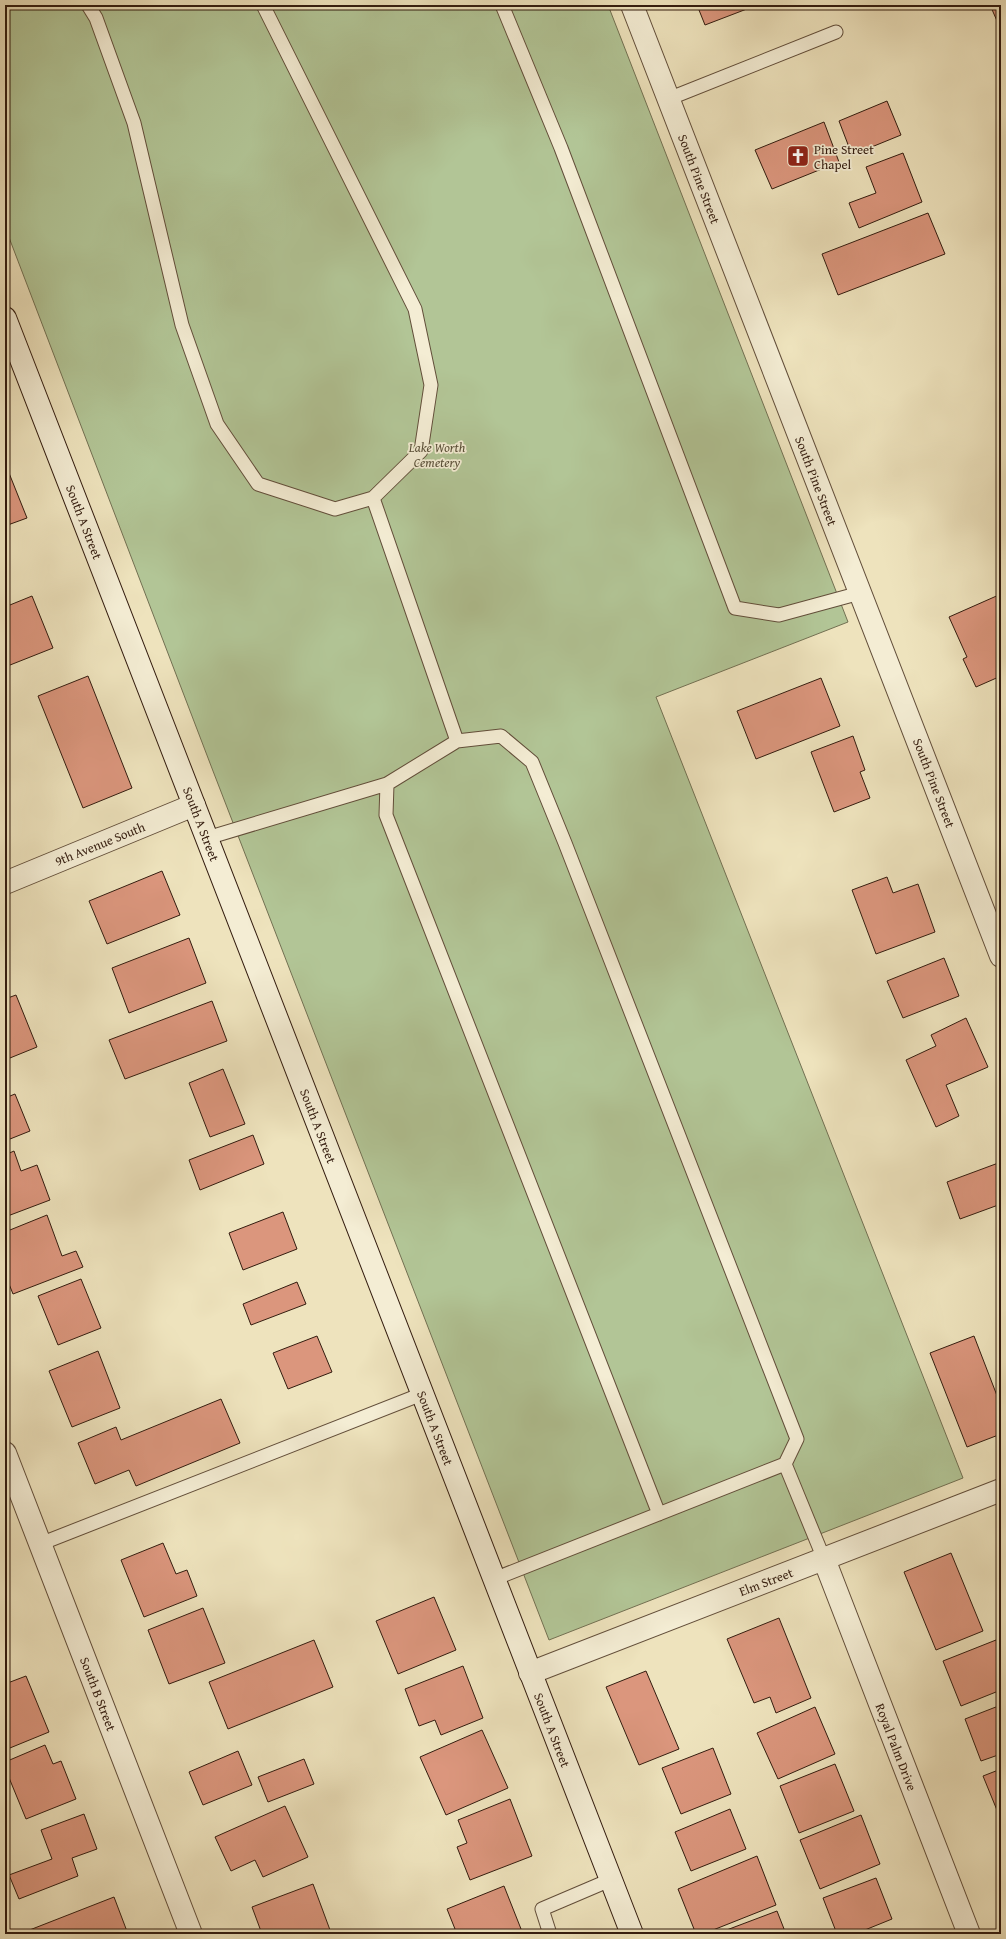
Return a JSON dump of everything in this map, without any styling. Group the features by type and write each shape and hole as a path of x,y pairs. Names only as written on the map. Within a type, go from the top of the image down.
{"street":[{"name":"South Pine Street","path":"632,5 1001,956"},
{"name":"South A Street","path":"5,318 632,1934"},
{"name":"9th Avenue South","path":"5,883 194,805"},
{"name":"South B Street","path":"5,1453 191,1934"},
{"name":"Elm Street","path":"530,1673 1001,1490"},
{"name":"Royal Palm Drive","path":"824,1559 969,1934"}],"lane":[{"path":"88,5 96,18 134,123 182,325 216,424 258,484 335,509 373,498 421,451 431,385 415,309 263,5"},
{"path":"502,5 561,148 735,608 780,615 860,593"},
{"path":"668,99 836,32"},
{"path":"373,498 457,741"},
{"path":"207,838 387,784 457,741 501,736 532,762 798,1440 785,1464 494,1579"},
{"path":"387,784 386,816 659,1514"},
{"path":"40,1544 422,1394"},
{"path":"785,1464 824,1559"},
{"path":"550,1934 542,1909 610,1880"}],"green space":[{"name":"Lake Worth Cemetery","path":"5,5 608,5 848,622 656,697 963,1478 549,1640 213,771 5,227"}],"building":[{"path":"697,5 751,5 752,7 705,25"},
{"path":"990,5 1001,5 1001,30"},
{"path":"887,101 901,135 852,155 839,121"},
{"name":"Pine Street Chapel","path":"824,122 839,162 772,189 755,150"},
{"path":"903,153 922,202 859,228 849,203 876,193 866,167"},
{"path":"928,213 945,254 838,295 822,254"},
{"path":"9,473 27,518 5,526 5,475"},
{"path":"1001,594 1001,676 976,687 963,659 967,657 949,617"},
{"path":"32,596 53,648 5,667 5,607"},
{"path":"88,676 132,788 83,808 38,696"},
{"path":"821,678 840,726 756,759 737,711"},
{"path":"853,736 865,770 860,772 870,798 834,812 811,752"},
{"path":"162,871 180,915 107,944 89,901"},
{"path":"887,877 893,893 918,884 935,932 876,954 852,890"},
{"path":"189,938 206,983 129,1013 112,968"},
{"path":"944,958 959,996 903,1018 887,981"},
{"path":"16,995 37,1047 5,1060 5,999"},
{"path":"212,1001 227,1041 125,1079 109,1040"},
{"path":"966,1018 988,1067 946,1085 959,1116 936,1127 906,1060 936,1046 931,1035"},
{"path":"223,1069 245,1124 210,1137 189,1083"},
{"path":"15,1094 30,1131 5,1141 5,1098"},
{"path":"253,1135 264,1164 200,1190 189,1160"},
{"path":"14,1151 21,1171 37,1165 50,1200 5,1217 5,1155"},
{"path":"1001,1162 1001,1204 960,1219 947,1182"},
{"path":"283,1212 297,1249 243,1270 229,1233"},
{"path":"47,1215 62,1256 76,1251 83,1267 13,1294 5,1274 5,1232"},
{"path":"81,1279 101,1328 58,1345 38,1296"},
{"path":"297,1282 306,1304 251,1325 243,1304"},
{"path":"317,1336 332,1372 288,1389 273,1353"},
{"path":"974,1336 1001,1406 1001,1434 967,1447 930,1353"},
{"path":"98,1351 120,1408 72,1427 49,1371"},
{"path":"221,1399 240,1443 136,1486 129,1470 95,1484 78,1443 116,1427 121,1440"},
{"path":"163,1543 176,1574 187,1570 197,1596 144,1617 121,1560"},
{"path":"951,1553 983,1631 936,1650 904,1572"},
{"path":"434,1597 456,1650 398,1674 376,1621"},
{"path":"203,1608 225,1663 169,1684 148,1630"},
{"path":"779,1618 811,1698 776,1713 770,1697 754,1703 727,1639"},
{"path":"314,1640 333,1687 228,1729 209,1682"},
{"path":"996,1640 1001,1652 1001,1690 961,1706 943,1661"},
{"path":"463,1666 483,1718 441,1735 435,1720 419,1726 405,1689"},
{"path":"646,1671 679,1749 639,1765 606,1687"},
{"path":"26,1676 49,1732 5,1750 5,1684"},
{"path":"1001,1705 1001,1754 981,1761 965,1719"},
{"path":"815,1707 835,1754 778,1779 757,1733"},
{"path":"482,1730 508,1788 446,1815 420,1757"},
{"path":"45,1745 53,1764 61,1761 76,1799 26,1819 5,1768 5,1762"},
{"path":"713,1748 731,1794 681,1814 662,1768"},
{"path":"238,1751 252,1785 203,1805 189,1772"},
{"path":"304,1759 314,1784 268,1802 258,1777"},
{"path":"835,1764 854,1811 799,1833 780,1786"},
{"path":"1001,1769 1001,1820 983,1776"},
{"path":"510,1799 532,1856 470,1880 457,1847 467,1843 458,1820"},
{"path":"285,1806 308,1857 263,1877 255,1860 231,1871 215,1837"},
{"path":"730,1809 746,1849 691,1871 675,1832"},
{"path":"84,1814 97,1849 72,1858 78,1876 19,1899 9,1875 52,1859 41,1830"},
{"path":"861,1815 880,1864 820,1889 800,1840"},
{"path":"757,1856 776,1905 703,1934 696,1934 678,1889"},
{"path":"876,1878 892,1919 855,1934 837,1934 823,1898"},
{"path":"313,1884 330,1930 320,1934 262,1934 252,1907"},
{"path":"504,1886 523,1934 457,1934 447,1909"},
{"path":"114,1897 128,1934 28,1934 27,1931"},
{"path":"777,1911 786,1934 716,1934"}],"place":[{"name":"Pine Street Chapel","path":"798,156"}]}
